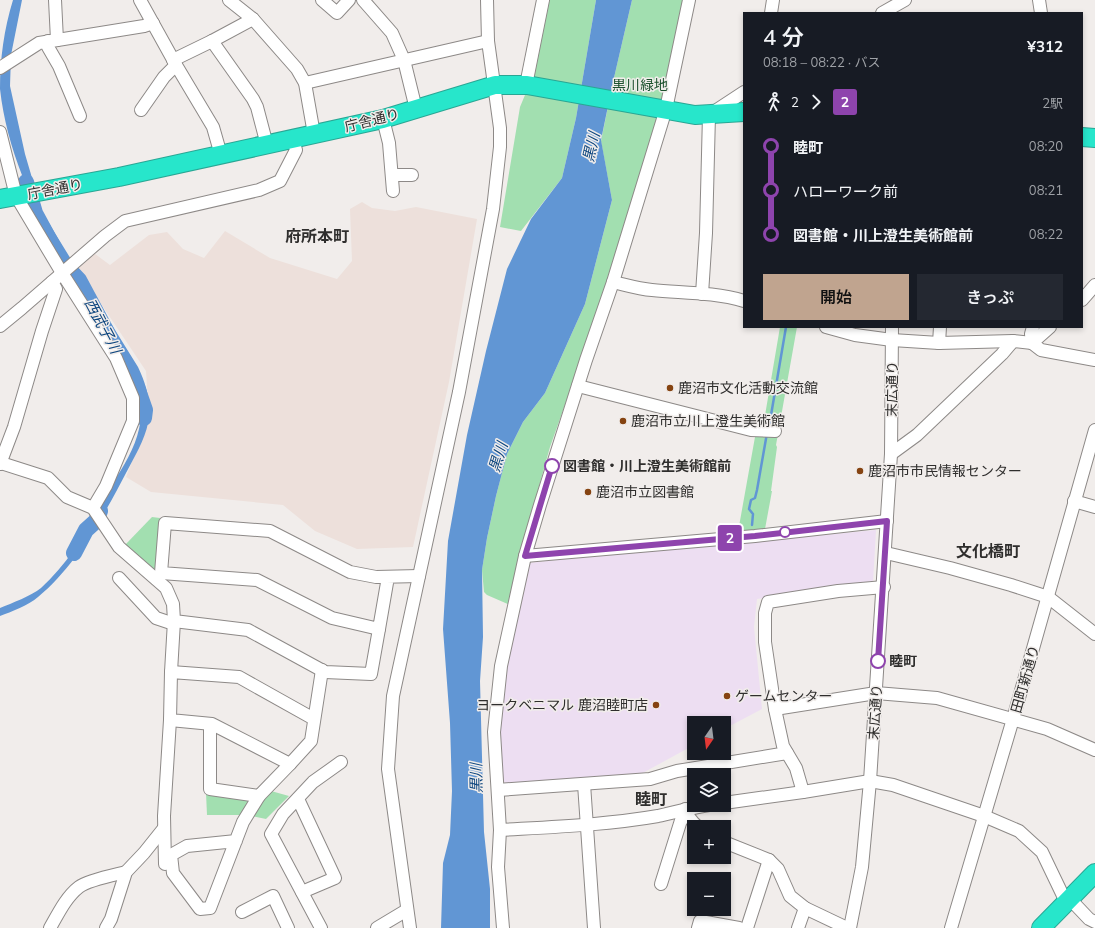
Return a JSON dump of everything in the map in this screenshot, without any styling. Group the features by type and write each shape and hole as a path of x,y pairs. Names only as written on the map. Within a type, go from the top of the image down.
{"highway":[{"name":"庁舎通り","path":"13,197 119,177 383,119 495,85 527,85 695,115 743,112"},
{"path":"1083,137 1095,138"},
{"path":"1041,928 1095,873"}],"street":[{"path":"55,0 52,40 48,47 59,66 80,116"},
{"path":"140,0 214,127 221,155"},
{"path":"229,0 253,19 296,69 305,83 314,134"},
{"path":"322,0 337,13 349,0"},
{"path":"363,0 392,33 404,60 416,109"},
{"path":"410,928 388,769 392,696 459,392 493,209 500,148 500,128 488,41 487,0"},
{"path":"527,85 543,0"},
{"path":"504,928 498,867 500,830 494,732 501,666 525,556 538,510 586,360 613,282 664,109 689,0"},
{"path":"772,12 773,0"},
{"path":"884,12 905,0"},
{"path":"1039,0 1041,12"},
{"path":"141,110 175,62 253,19"},
{"path":"0,68 39,43 144,26 153,23"},
{"path":"212,41 254,99 267,144"},
{"path":"305,83 488,41"},
{"path":"702,294 706,233 709,115 743,93"},
{"path":"383,119 389,143 390,185 412,175"},
{"path":"0,132 13,197 64,272 116,358 133,398 133,421 106,486 93,508"},
{"path":"0,326 105,236 125,221 259,190 280,182 296,150 293,139"},
{"path":"52,282 56,289 14,427 1,464 48,478 67,497 93,508 119,547 166,588 173,604 174,622 170,720 164,816 165,871"},
{"path":"613,282 652,290 702,294 734,298 743,301"},
{"path":"1083,299 1095,285"},
{"path":"830,328 855,335 892,340 940,343 1013,341 1032,343 1041,350 1095,360"},
{"name":"末広通り","path":"850,928 862,867 870,781 884,587 891,454 892,328"},
{"path":"940,328 940,343"},
{"path":"1032,343 1031,334 1034,328"},
{"path":"1032,343 1049,328"},
{"path":"891,454 917,435 1002,354 1013,341"},
{"path":"578,386 751,430 775,431"},
{"name":"田町新通り","path":"951,928 1013,719 1095,430"},
{"path":"1074,501 1095,507"},
{"path":"525,556 755,536 887,521"},
{"path":"379,629 332,618 256,580 161,573 165,523 270,531 350,572 376,578 419,576"},
{"path":"886,553 988,578 1048,597 1095,634"},
{"path":"119,578 156,618 174,622 248,630 325,672 371,674 388,577"},
{"path":"803,792 796,768 782,746 775,708 765,642 765,612 768,602 838,591 884,587"},
{"path":"236,841 187,846 171,854 173,873 200,909 210,908 236,841 243,822 259,796 311,741 322,670"},
{"path":"171,672 239,677 314,719"},
{"path":"775,708 876,693 937,698 1047,729 1095,750"},
{"path":"170,720 210,724 290,764"},
{"path":"210,724 210,789 259,796"},
{"path":"498,790 650,779 677,771 787,754"},
{"path":"322,928 272,834 283,814 313,782 341,762"},
{"path":"731,802 870,781 893,785 1012,827 1025,836 1042,852 1068,900 1095,922"},
{"path":"584,784 594,928"},
{"path":"298,799 335,878 302,892"},
{"path":"500,830 587,825 686,812"},
{"path":"686,812 690,820"},
{"path":"661,884 682,817 686,812"},
{"path":"106,928 111,919 126,872 144,853 164,828"},
{"path":"731,845 769,860 778,869 790,896 805,908 847,928"},
{"path":"747,928 769,860"},
{"path":"50,928 68,899 80,887 102,878 126,872"},
{"path":"242,912 273,896 288,928"},
{"path":"798,928 805,908"},
{"path":"377,928 407,910"},
{"path":"698,928 700,921 739,928"}],"shaded area":[{"path":"362,202 372,208 395,211 416,207 477,219 449,382 413,547 357,549 315,531 283,505 151,492 126,477 149,417 146,371 73,262 87,248 110,265 149,235 167,232 183,249 204,258 225,231 270,258 337,279 352,261 350,209"},
{"path":"876,530 873,582 757,599 754,627 762,709 731,725 731,716 687,716 687,749 639,775 507,784 498,778 496,725 527,563"}],"green space":[{"name":"黒川緑地","path":"548,0 596,0 576,118 562,178 521,231 500,227 520,107 525,95"},
{"name":"黒川緑地","path":"632,0 686,0 670,75 623,241 550,447 519,558 510,605 487,595 484,592 482,570 487,538 507,454 523,422 545,393 585,304 612,200 601,141"},
{"path":"780,328 797,328 776,445 772,491 765,529 738,532 755,437 762,433"},
{"path":"152,517 160,518 156,574 125,545"},
{"path":"271,791 289,796 266,819 251,816"},
{"path":"206,793 245,795 250,803 243,815 207,815"}],"water":[{"path":"13,0 22,0 11,55 10,86 25,154 42,212 138,367 146,387 149,408 147,429 139,448 118,489 88,540 64,571 38,597 25,605 0,616 0,608 27,597 41,588 73,552 132,450 139,429 141,409 141,396 137,377 79,285 49,232 35,205 13,149 5,119 0,89 3,44"},
{"name":"黒川","path":"596,0 632,0 601,140 612,200 585,304 545,393 523,422 507,454 487,538 482,570 483,637 480,681 484,832 490,889 490,928 441,928 443,863 450,835 452,791 450,723 443,629 448,541 467,435 486,351 507,269 531,219 562,178 576,118"}],"waterway":[{"name":"西武子川","path":"26,182 35,213 61,261 79,280 138,390 145,410 144,418"},
{"path":"769,427 786,328"},
{"path":"752,525 753,514 749,509 751,500 755,498 757,490 767,433"},
{"name":"西武子川","path":"74,553 86,530 96,521 100,511"}],"bus line":[{"name":"2","path":"552,466 525,556 755,536 887,521 884,587 878,661"}],"place":[{"name":"鹿沼市文化活動交流館","path":"670,388"},
{"name":"鹿沼市立川上澄生美術館","path":"623,421"},
{"name":"図書館・川上澄生美術館前","path":"552,466"},
{"name":"鹿沼市市民情報センター","path":"860,471"},
{"name":"鹿沼市立図書館","path":"588,492"},
{"name":"睦町","path":"878,661"},
{"name":"ゲームセンター","path":"727,696"},
{"name":"ヨークベニマル 鹿沼睦町店","path":"656,705"}],"district":[{"name":"府所本町","path":"317,236"},
{"name":"文化橋町","path":"988,551"},
{"name":"睦町","path":"651,799"}]}
